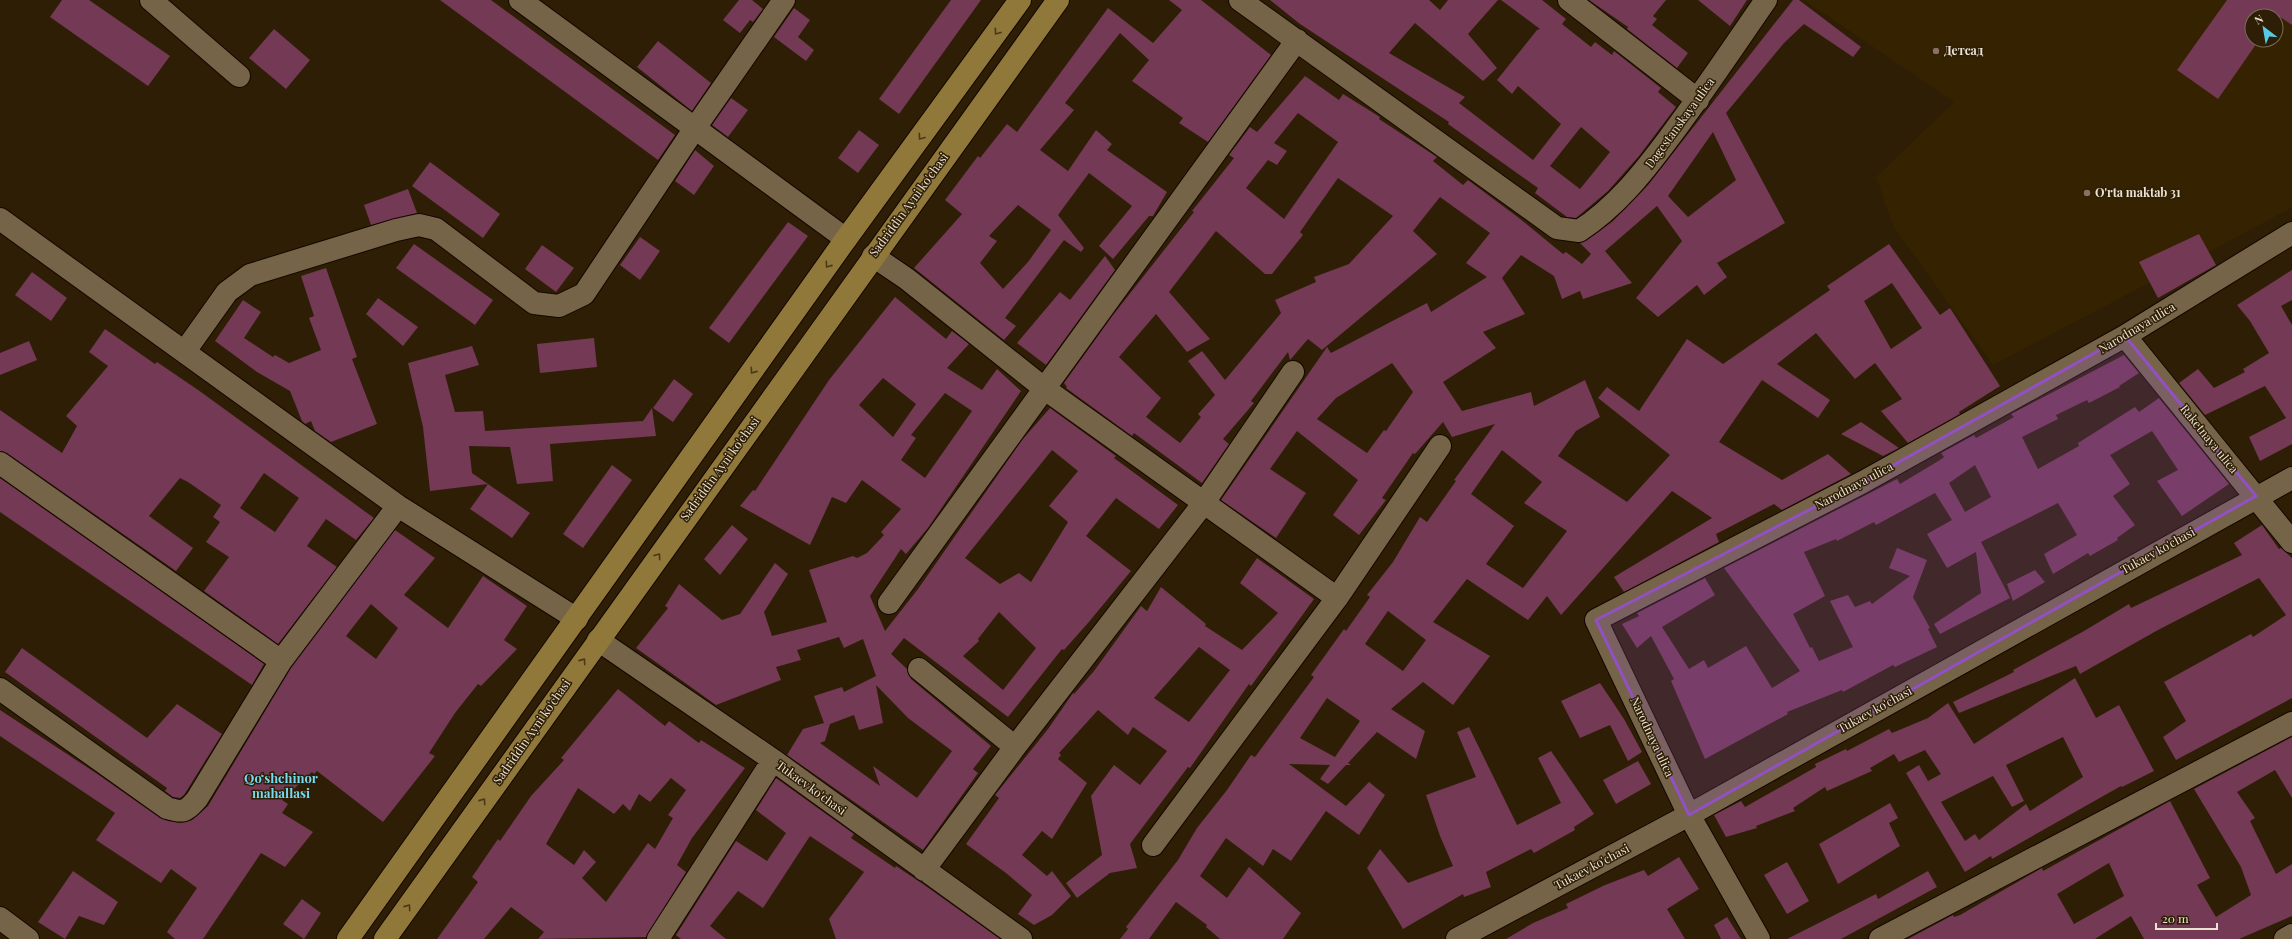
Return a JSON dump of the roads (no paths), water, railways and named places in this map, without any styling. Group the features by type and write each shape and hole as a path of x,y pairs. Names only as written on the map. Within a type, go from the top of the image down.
{"main road":[{"path":"348,939 846,239 1020,0"},
{"name":"Sadriddin Ayni ko'chasi","path":"385,939 873,256 1058,0"},
{"path":"846,239 873,256"}],"street":[{"path":"151,0 239,76"},
{"path":"185,351 227,292 250,275 396,230 419,225 436,229 534,303 558,306 584,294 695,128 784,0"},
{"path":"889,603 1297,40 1240,0"},
{"path":"1570,0 1698,100"},
{"name":"Dagestanskaya ulica","path":"1297,40 1557,228 1579,231 1601,217 1638,178 1698,100 1766,0"},
{"path":"530,3 695,128 846,239"},
{"path":"0,219 398,506 577,619"},
{"name":"Narodnaya ulica","path":"1689,815 1596,620 1863,482 2124,336 2292,233"},
{"path":"873,256 907,280 1045,389 1203,504 1337,598"},
{"name":"Raketnaya ulica","path":"2124,336 2292,542"},
{"path":"924,870 1016,747 1203,504 1293,372"},
{"path":"1153,845 1337,598 1440,446"},
{"path":"0,462 281,661"},
{"name":"Tukaev ko'chasi","path":"1457,939 1689,815 2256,496 2292,478"},
{"path":"0,689 167,808 180,812 189,808 198,799 281,661 398,506"},
{"name":"Tukaev ko'chasi","path":"598,640 773,760 1021,939"},
{"path":"919,668 1016,747"},
{"path":"1880,939 2292,723"},
{"path":"658,939 773,760"},
{"path":"1689,815 1758,939"},
{"path":"0,918 28,939"},
{"path":"2284,939 2292,935"}],"place":[{"name":"Детсад","path":"1936,51"},
{"name":"O'rta maktab 31","path":"2087,193"}],"district":[{"name":"Qo‘shchinor mahallasi","path":"281,786"}]}
